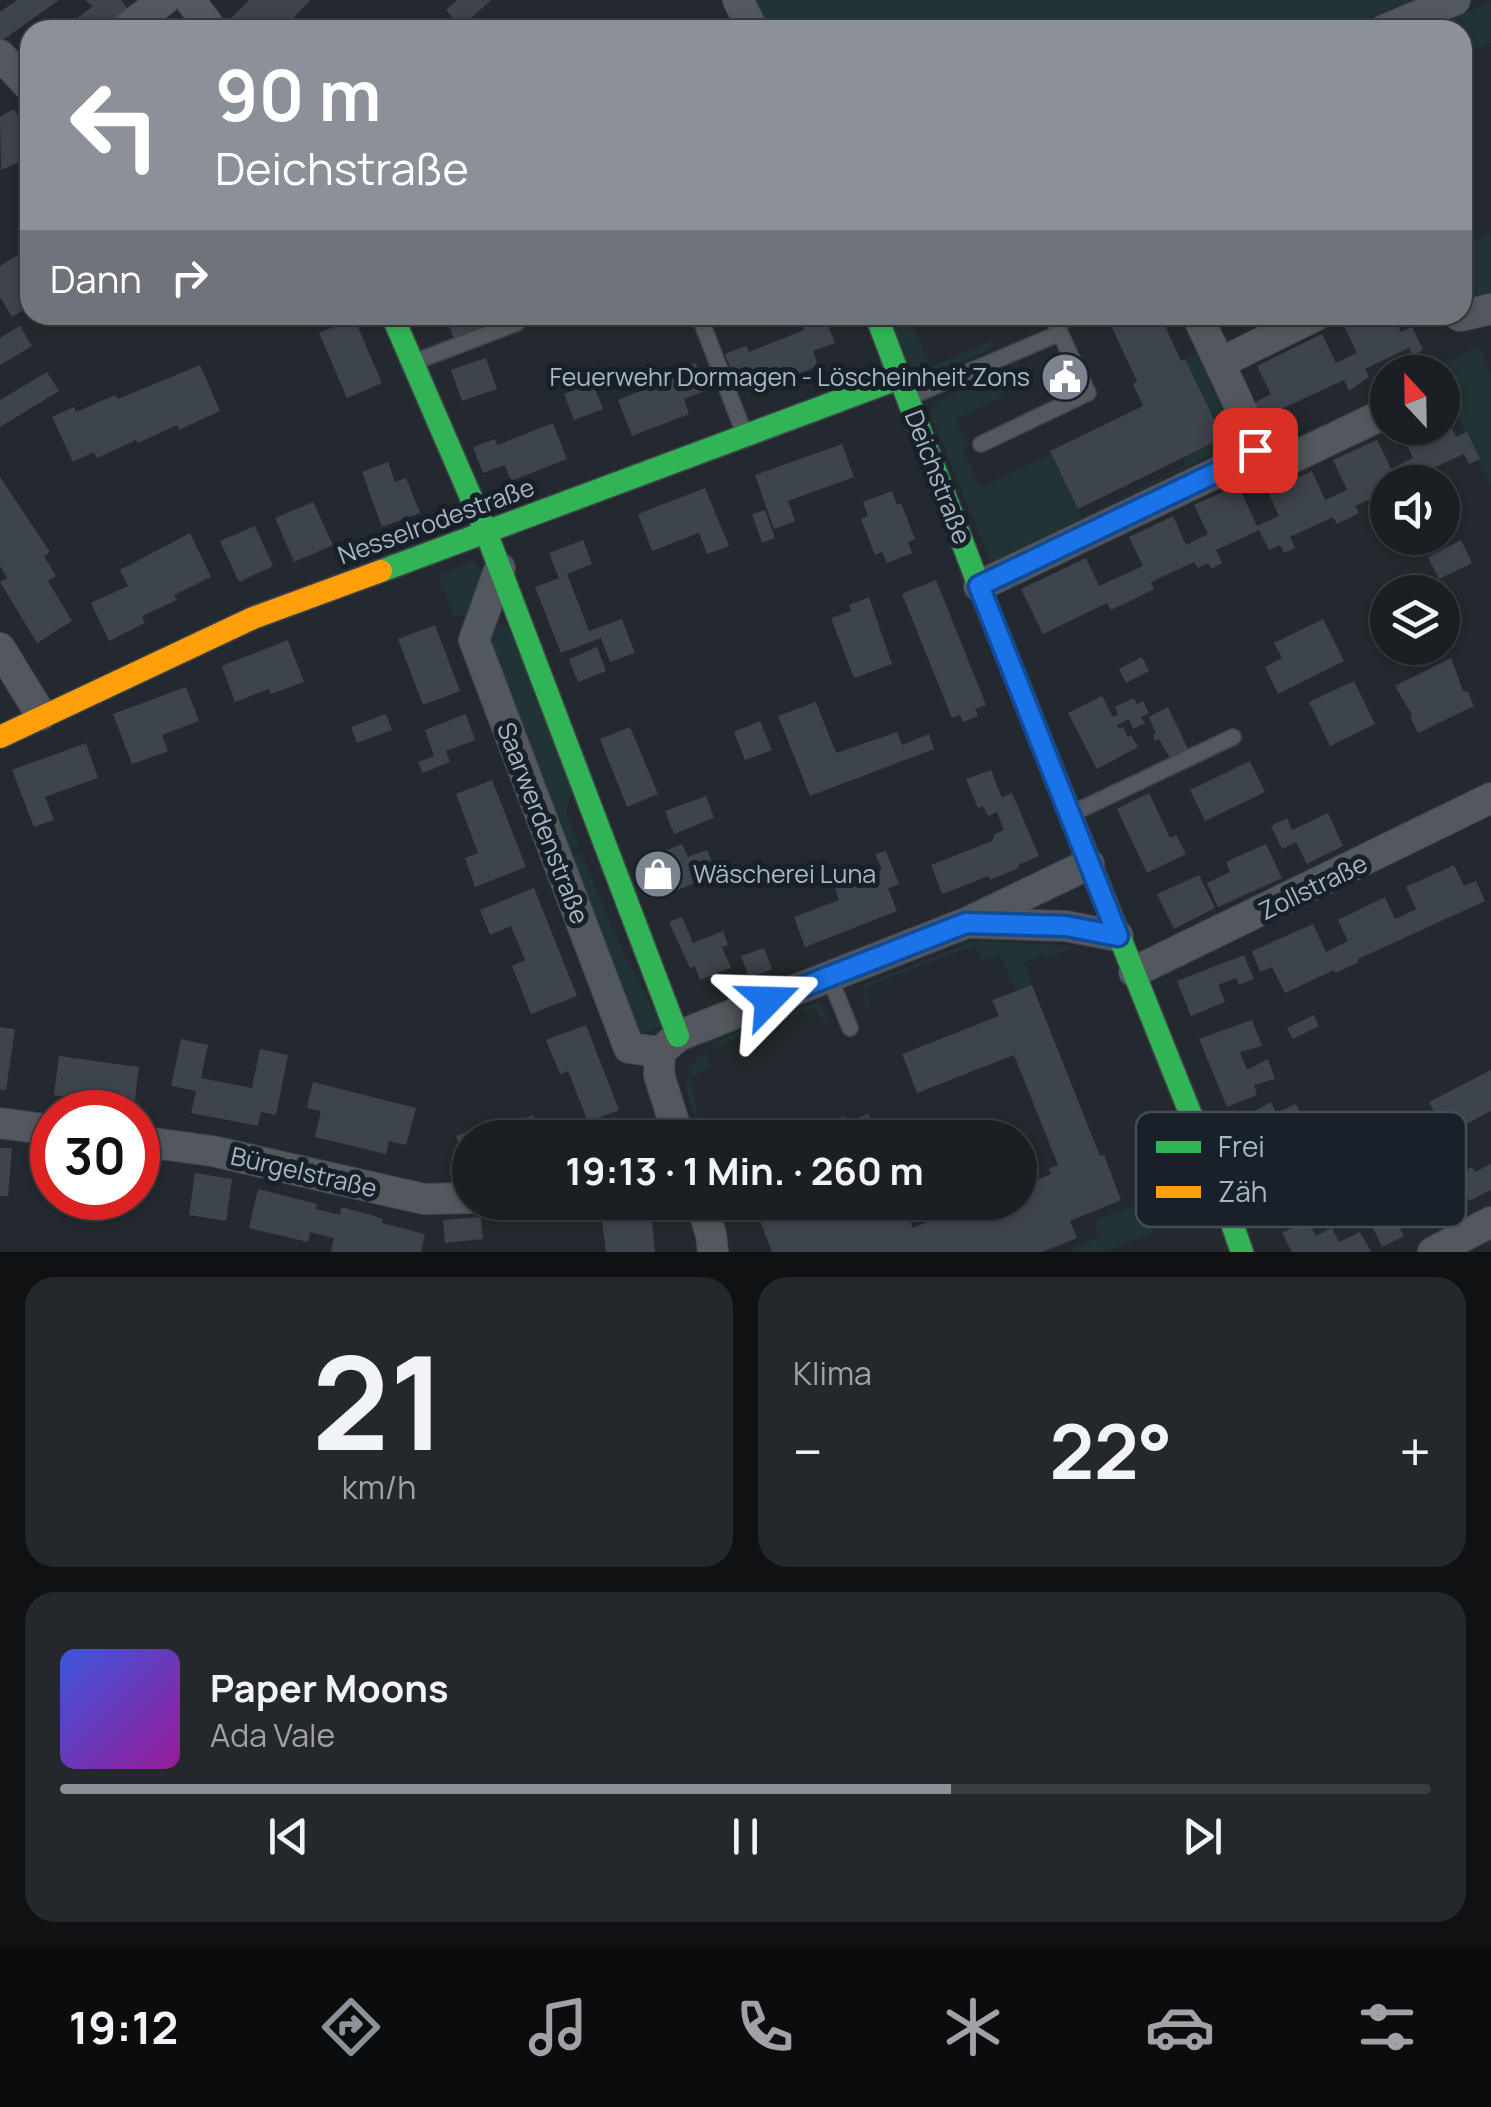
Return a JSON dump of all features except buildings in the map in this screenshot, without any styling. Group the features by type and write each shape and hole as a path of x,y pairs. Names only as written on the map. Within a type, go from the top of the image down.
{"street":[{"path":"137,20 164,0"},
{"path":"1408,20 1455,0"},
{"path":"0,55 20,77"},
{"name":"Saarwerdenstraße","path":"396,325 500,568 669,1044 659,1076 670,1120"},
{"name":"Deichstraße","path":"880,325 1188,1112"},
{"path":"1202,325 1254,436 1255,450"},
{"path":"1220,362 1297,325"},
{"name":"Nesselrodestraße","path":"0,736 253,618 745,437 904,388"},
{"path":"1255,450 1279,464 1370,421"},
{"path":"979,586 1242,460 1255,450"},
{"name":"Saarwerdenstraße","path":"500,568 474,640 629,1048 669,1044"},
{"path":"0,648 40,715"},
{"name":"Zollstraße","path":"1134,972 1491,798"},
{"path":"669,1044 966,923 1089,864"},
{"path":"966,923 1066,926 1118,936"},
{"path":"0,1123 30,1127"},
{"name":"Bürgelstraße","path":"160,1145 212,1152 424,1200 452,1199"},
{"path":"706,1220 713,1252"},
{"path":"1434,1252 1491,1222"},
{"name":"Deichstraße","path":"1232,1227 1242,1252"}],"lane":[{"path":"413,363 509,325"},
{"path":"703,325 745,437"},
{"path":"981,444 1088,393 1056,325"},
{"path":"904,388 1060,333"},
{"path":"1070,815 1232,737"},
{"path":"830,976 850,1028"}],"shaded area":[{"path":"748,0 1411,0 1364,20 757,20"},
{"path":"1491,2 1491,43 1472,51 1472,20 1448,20"},
{"path":"1491,233 1491,296 1472,294 1472,240"},
{"path":"892,325 913,325 931,367 991,341 994,348 932,375 914,373"},
{"path":"1478,346 1491,373 1491,487 1460,420 1460,356"},
{"path":"1196,353 1233,431 1233,440 1224,449 991,562 930,414 935,402 982,381 999,378 1006,389 1000,398 955,420 966,442 963,451 981,487 1051,454 1082,517 1186,465 1183,458 1223,438 1185,359"},
{"path":"474,560 487,579 473,616 454,616 438,576"},
{"path":"496,621 508,627 572,791 566,812 579,847 562,853 484,629"},
{"path":"581,853 623,952 662,1026 633,1037 565,859"},
{"path":"974,941 1075,946 1050,958 1042,955 1024,962 1032,985 1016,991 1000,955 982,961 975,945 864,988 870,1005 866,1005 862,985"},
{"path":"819,1002 829,1021 823,1023 816,1007 707,1050 743,1029"},
{"path":"704,1052 710,1068 690,1077 699,1120 691,1108 687,1085 694,1063"},
{"path":"1136,1205 1136,1227 1152,1230 1103,1252 1073,1252 1072,1248 1100,1237 1094,1221"}],"traffic: fast":[{"path":"396,325 486,532 678,1036"},
{"path":"880,325 979,586 1190,1112"},
{"path":"381,571 900,378"},
{"path":"1233,1227 1242,1252"}],"traffic: slow":[{"path":"0,737 253,618 381,571"}],"place":[{"name":"Feuerwehr Dormagen - Löscheinheit Zons","path":"1065,377"},
{"name":"Wäscherei Luna","path":"658,874"}],"route":[{"path":"769,1000 966,923 1066,926 1118,936 979,586 1242,460 1255,450"}]}
